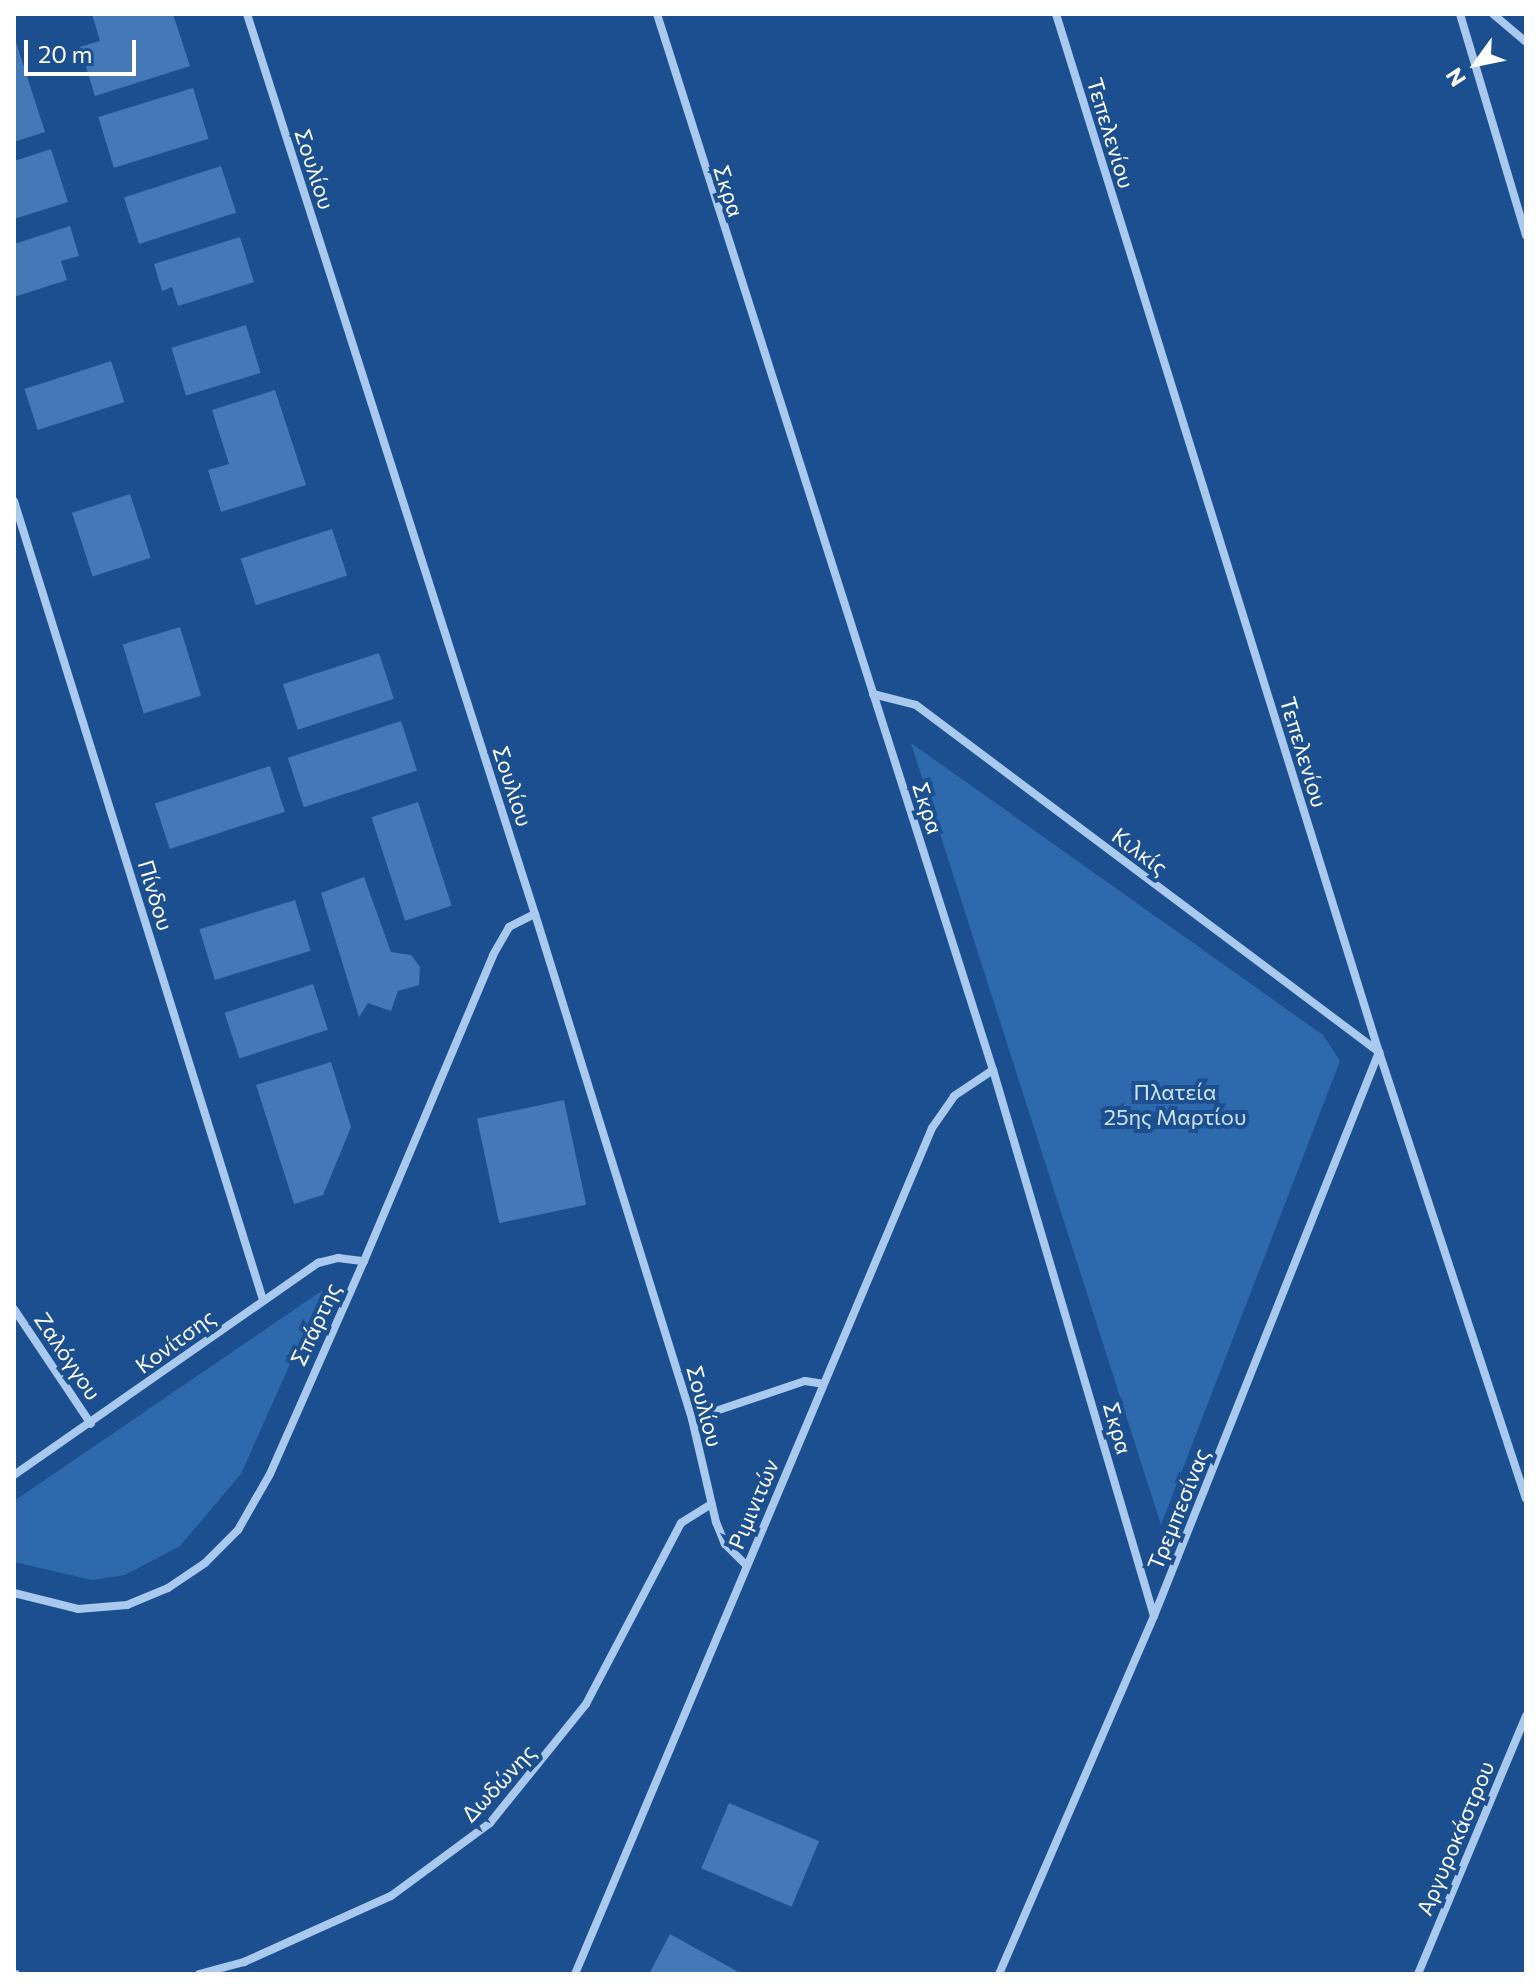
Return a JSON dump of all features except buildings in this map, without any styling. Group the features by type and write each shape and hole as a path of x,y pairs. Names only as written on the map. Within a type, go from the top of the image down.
{"street":[{"name":"Σουλίου","path":"247,14 535,914 692,1419 711,1504 725,1544 746,1565"},
{"name":"Σκρα","path":"657,14 993,1070 1154,1616"},
{"name":"Τεπελενίου","path":"1056,14 1379,1052 1526,1498"},
{"path":"1460,14 1526,235"},
{"path":"1493,14 1526,42"},
{"name":"Πίνδου","path":"14,501 263,1300"},
{"name":"Κιλκίς","path":"873,694 916,705 1379,1052"},
{"name":"Σπάρτης","path":"14,1593 78,1609 127,1605 168,1588 205,1563 238,1530 270,1474 493,955 509,927 535,914"},
{"name":"Τρεμπεσίνας","path":"999,1974 1154,1616 1379,1052"},
{"name":"Ριμινιτών","path":"575,1974 932,1128 954,1096 993,1070"},
{"name":"Κονίτσης","path":"14,1475 318,1263 338,1258 364,1261"},
{"name":"Ζαλόγγου","path":"14,1309 91,1424"},
{"path":"692,1419 805,1381 823,1384"},
{"name":"Δωδώνης","path":"205,1974 244,1962 391,1896 490,1823 586,1704 681,1523 711,1504"},
{"name":"Αργυροκάστρου","path":"1418,1974 1526,1716"}],"green space":[{"name":"Πλατεία 25ης Μαρτίου","path":"911,743 1323,1035 1340,1061 1161,1525"},
{"path":"323,1290 241,1474 180,1546 125,1575 92,1580 14,1562 14,1501"}]}
